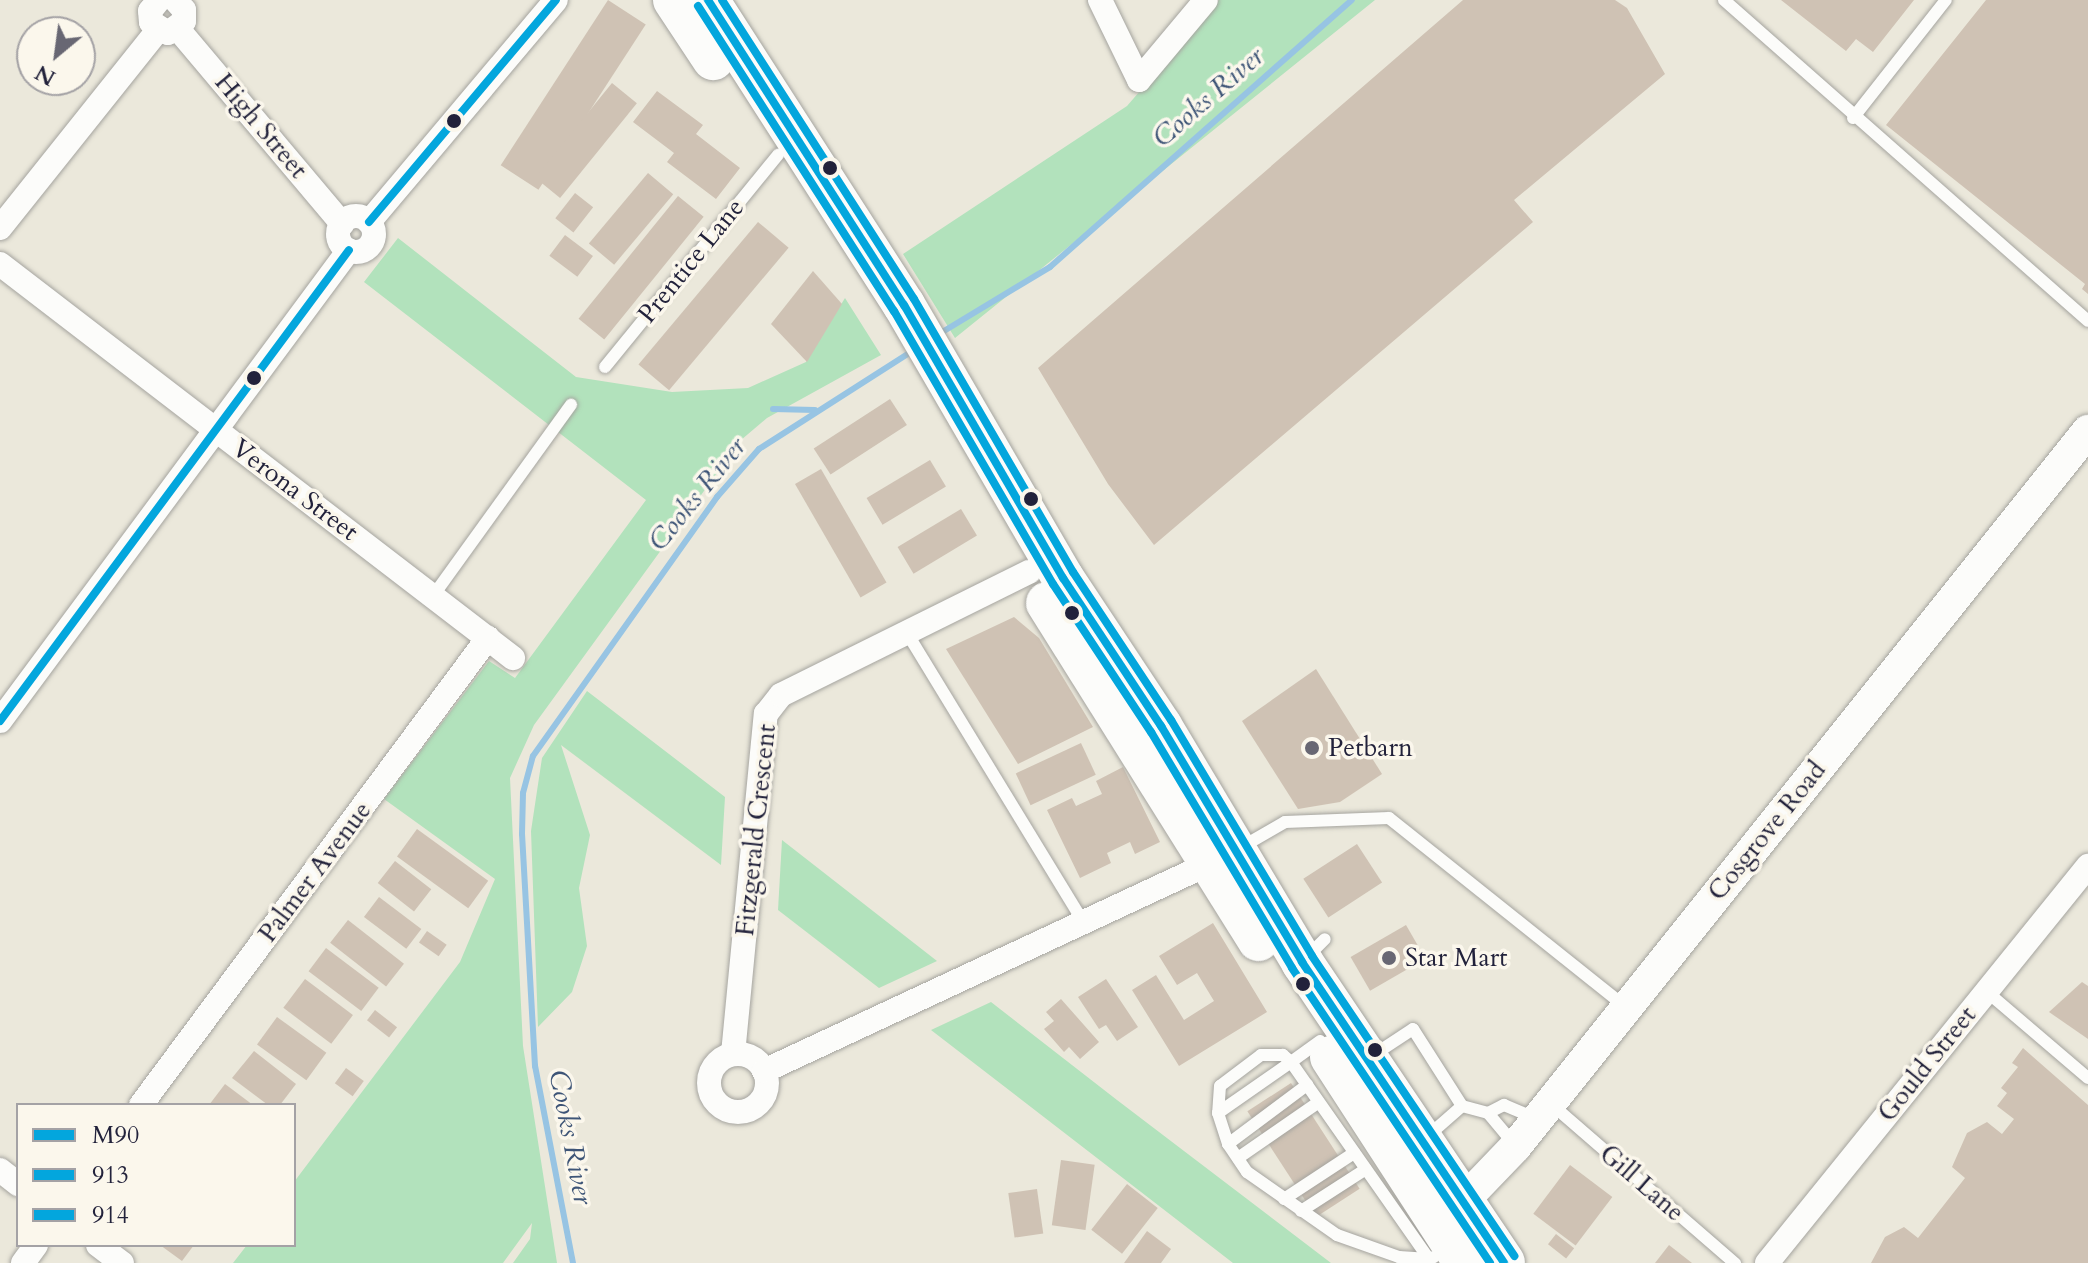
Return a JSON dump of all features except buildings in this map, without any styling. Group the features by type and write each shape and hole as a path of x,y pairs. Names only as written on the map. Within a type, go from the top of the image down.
{"highway":[{"path":"674,0 778,155 892,310"},
{"path":"708,0 938,389 1063,578 1223,857 1306,1051 1450,1240 1504,1263"},
{"path":"938,389 1029,572 1223,857 1314,950 1366,1060 1422,1147 1450,1240"}],"main road":[{"name":"Cosgrove Road","path":"1450,1240 1516,1146 2088,431"}],"street":[{"path":"369,222 556,0"},
{"path":"1100,0 1139,80 1206,0"},
{"path":"0,228 168,30 150,17 167,1"},
{"name":"High Street","path":"168,30 342,224"},
{"path":"0,721 349,250 369,247 374,236 369,222 357,216 342,224 339,240 349,250"},
{"name":"Verona Street","path":"0,264 513,658"},
{"name":"Fitzgerald Crescent","path":"733,1054 766,714 781,695 1029,572"},
{"name":"Palmer Avenue","path":"142,1103 488,638"},
{"path":"764,1071 1223,857"},
{"name":"Gould Street","path":"1767,1263 2088,866"},
{"path":"733,1054 751,1057 764,1071 765,1093 760,1102 740,1112 729,1111 709,1086 714,1066 733,1054"},
{"path":"0,1170 16,1182"},
{"path":"101,1247 122,1263"}],"lane":[{"path":"1724,0 1853,118 2088,321"},
{"path":"1853,118 1946,0"},
{"name":"Prentice Lane","path":"605,367 778,155"},
{"path":"433,596 571,405"},
{"path":"907,633 1084,923"},
{"path":"1223,857 1285,822 1389,818 1626,1007"},
{"path":"1986,991 2088,1078"},
{"path":"1366,1060 1413,1029 1462,1106 1488,1113 1516,1146"},
{"path":"1306,1051 1307,1085 1366,1169 1450,1240"},
{"path":"1218,1113 1306,1051"},
{"path":"1306,1051 1269,1052 1220,1086 1218,1113 1228,1144 1247,1172 1301,1211 1363,1248 1450,1240"},
{"path":"1228,1144 1307,1085"},
{"path":"1238,1158 1319,1102"},
{"path":"1488,1113 1504,1105 1544,1111"},
{"path":"1422,1147 1436,1125 1462,1106"},
{"name":"Gill Lane","path":"1544,1111 1735,1263"},
{"path":"1284,1199 1354,1153"},
{"path":"1301,1211 1366,1169"}],"green space":[{"path":"1219,0 1375,0 955,338 903,254 1127,106"},
{"path":"398,238 576,377 672,392 748,388 806,362 845,298 881,355 767,418 741,440 534,725 510,778 523,1046 557,1263 513,1263 530,1239 532,1223 503,1263 233,1263 245,1247 296,1247 296,1179 460,962 495,879 384,799 489,661 515,678 646,500 364,282"},
{"path":"587,691 725,797 721,865 561,745 590,835 579,888 587,946 572,992 538,1027 531,831 542,758"},
{"path":"782,840 937,961 879,988 778,910"},
{"path":"991,1002 1331,1263 1233,1263 931,1030"}],"waterway":[{"name":"Cooks River","path":"939,334 1050,267 1352,0"},
{"name":"Cooks River","path":"573,1263 535,1066 522,834 523,793 533,756 717,497 759,449 912,351"},
{"path":"773,409 815,410"}],"transit line":[{"path":"369,222 556,0"},
{"name":"M90","path":"708,0 904,305 1063,578 1161,726 1302,962 1504,1263"},
{"name":"914","path":"722,0 914,299 1073,572 1171,720 1312,956 1514,1256"},
{"name":"913","path":"698,6 894,311 1053,584 1151,732 1292,968 1490,1263"},
{"path":"0,721 349,250"}],"place":[{"name":"Petbarn","path":"1312,748"},
{"name":"Star Mart","path":"1389,958"}]}
